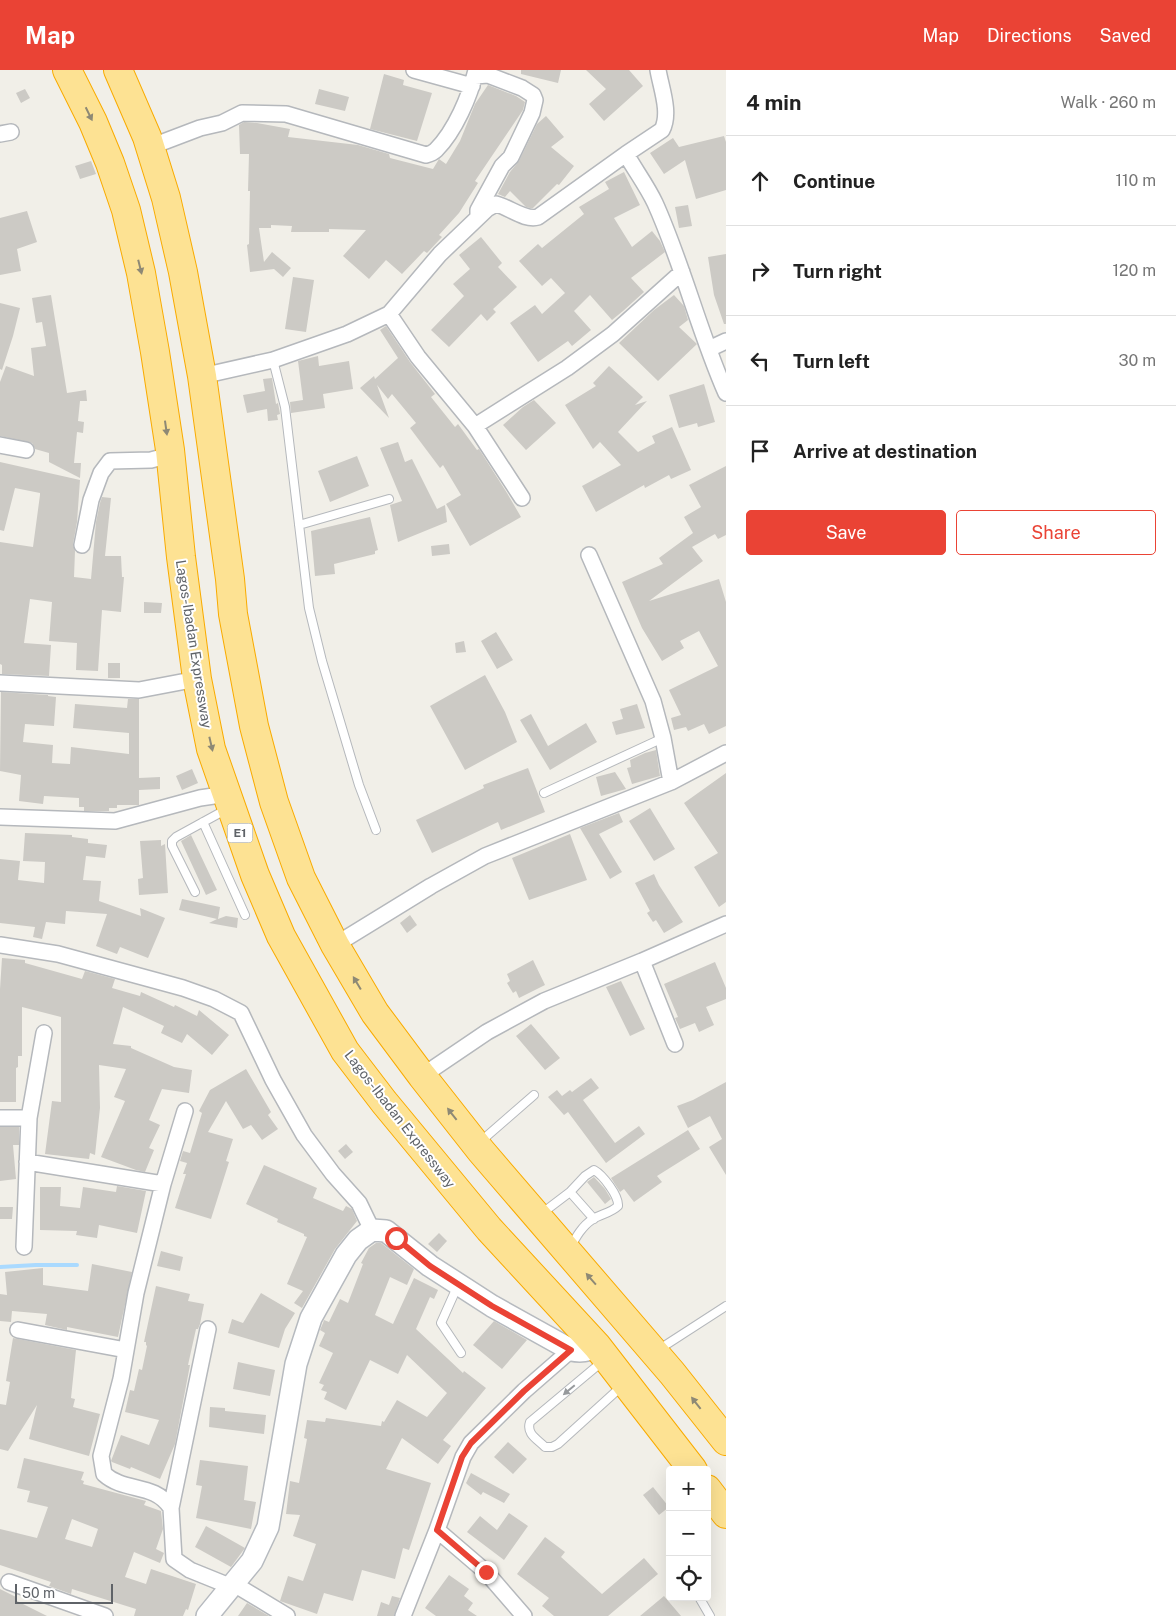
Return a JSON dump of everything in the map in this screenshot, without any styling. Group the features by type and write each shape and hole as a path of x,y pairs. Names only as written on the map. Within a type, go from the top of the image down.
{"highway":[{"name":"Lagos-Ibadan Expressway","path":"67,70 93,122 110,163 126,210 142,273 156,352 170,455 197,679 211,749 254,876 281,936 345,1051 432,1162 489,1229 602,1352 690,1466"},
{"path":"118,70 150,147 166,198 183,272 202,376 230,578 233,614 254,726 274,802 301,878 335,945 376,1013 422,1076 477,1145 654,1353 726,1441"}],"main road":[{"path":"207,1616 252,1561 268,1527 296,1364 312,1318 346,1255 358,1240 372,1230 386,1231 430,1266 492,1306 571,1350 602,1352"}],"street":[{"path":"414,70 475,77 488,75 522,88 533,95 535,100 532,113 511,157 502,166 478,210 478,218"},
{"path":"202,376 273,360 347,334 389,314 440,254 487,209 496,204 506,206 528,218 538,217 662,130 665,125 666,115 658,70"},
{"path":"150,147 200,128 222,123 242,113 286,114 426,155 435,152 451,130 475,77"},
{"path":"626,154 654,202 682,272 726,394"},
{"path":"475,426 566,368 613,334 682,272"},
{"path":"389,314 418,358 475,426 522,498"},
{"path":"709,349 726,341"},
{"path":"0,445 26,450"},
{"path":"82,545 91,500 101,473 110,461 151,460 170,455"},
{"path":"589,555 653,701 663,738 671,782"},
{"path":"0,683 139,690 197,679"},
{"path":"335,945 431,886 485,856 671,782 726,753"},
{"path":"0,817 116,821 200,798 229,800"},
{"path":"422,1076 487,1032 544,1001 726,924"},
{"path":"0,945 58,954 183,988 241,1013 273,1080 304,1135 332,1174 359,1203 372,1230"},
{"path":"642,961 675,1044"},
{"path":"24,1247 29,1118 44,1033"},
{"path":"171,1508 165,1498 153,1492 125,1485 109,1478 104,1474 101,1456 121,1379 136,1293 163,1184 185,1110"},
{"path":"0,1118 29,1118"},
{"path":"27,1162 163,1184"},
{"path":"208,1329 171,1508 174,1559 190,1570 233,1585 287,1616"},
{"path":"18,1330 126,1350"},
{"path":"403,1616 437,1530 462,1457 471,1443 524,1391 571,1350"},
{"path":"437,1530 486,1572 524,1616"},
{"path":"9,1582 105,1616"}],"lane":[{"path":"273,360 286,406 309,608 322,662 359,786 376,830"},
{"path":"299,524 389,499"},
{"path":"544,793 663,738"},
{"path":"195,892 172,846 172,841 203,822 229,800"},
{"path":"203,822 245,915"},
{"path":"477,1145 534,1095"},
{"path":"537,1217 570,1192 594,1170 600,1173 619,1203 616,1209 594,1219 580,1230 568,1252"},
{"path":"570,1192 594,1219"},
{"path":"459,1284 441,1323 461,1353"},
{"path":"654,1353 726,1306"},
{"path":"602,1352 530,1422 528,1428 530,1432 546,1447 558,1444 626,1382"},
{"path":"701,1601 710,1616"}],"building":[{"path":"521,70 561,70 558,83 521,74"},
{"path":"586,70 629,70 643,86 604,121 589,104 606,89"},
{"path":"384,74 404,80 403,85 432,93 417,141 370,129"},
{"path":"488,85 516,96 525,102 523,110 475,181 478,183 459,213 439,235 442,237 427,253 424,251 402,274 386,260 369,279 343,256 366,230 329,229 329,232 291,232 292,226 271,225 271,228 259,228 264,262 272,252 291,268 283,277 274,269 250,272 247,245 249,244 249,154 240,154 239,125 244,122 257,123 290,129 288,137 358,145 389,154 390,158 433,169 439,159 446,164 460,141 475,104"},
{"path":"25,89 30,98 21,103 16,93"},
{"path":"319,89 349,97 345,111 315,104"},
{"path":"546,116 564,137 551,147 574,166 559,185 557,184 533,208 530,208 526,207 510,191 505,197 498,194 510,172 519,161 537,124"},
{"path":"724,136 726,142 726,190 696,199 685,160 664,174 650,153 673,138 679,147"},
{"path":"91,161 96,174 80,179 75,166"},
{"path":"624,172 640,205 614,218 632,247 652,231 660,241 665,252 631,278 644,292 623,311 612,320 590,295 574,311 591,330 572,346 568,341 538,362 510,323 535,305 542,314 565,293 551,278 542,286 519,261 538,244 542,248 584,214 579,207 609,189 605,182"},
{"path":"688,205 692,226 679,228 675,207"},
{"path":"27,211 37,242 17,249 21,271 0,275 0,218"},
{"path":"481,237 502,263 498,267 517,287 493,309 496,312 487,321 481,314 449,347 431,330 464,296 453,284 470,269 459,255"},
{"path":"726,254 726,324 724,324 714,295 708,257"},
{"path":"293,277 314,280 306,332 285,329"},
{"path":"51,295 67,393 86,390 87,401 80,401 78,421 84,422 83,433 77,432 74,463 81,463 80,478 49,462 49,453 35,449 32,443 0,436 0,382 6,366 34,376 31,348 46,346 42,322 36,323 32,298"},
{"path":"674,295 684,306 688,320 679,327 697,344 658,381 619,343 654,310"},
{"path":"0,303 20,308 2,370 0,369"},
{"path":"386,326 410,362 435,394 431,397 455,427 458,424 477,450 479,449 521,517 470,546 446,504 461,495 443,465 440,468 410,428 416,423 392,394 388,399 377,385 389,418 360,388 374,376 375,379 398,358 380,330"},
{"path":"318,356 319,366 349,361 353,389 323,394 325,408 291,413 290,402 303,400 298,361"},
{"path":"609,366 643,397 635,405 647,401 618,432 638,452 655,443 652,436 672,427 691,470 671,479 669,475 645,488 644,485 596,512 582,486 621,465 600,442 593,449 565,405 596,386 593,383"},
{"path":"272,378 276,404 278,403 280,414 277,415 278,420 268,421 267,409 247,413 243,395 265,391 263,379"},
{"path":"704,384 715,422 698,427 697,423 679,428 669,395"},
{"path":"534,400 556,423 526,450 503,425"},
{"path":"398,442 405,462 412,459 437,509 445,505 447,522 398,542 390,505 402,501 380,448"},
{"path":"357,456 369,486 330,502 318,471"},
{"path":"0,462 80,480 77,522 73,544 75,551 74,577 91,579 96,522 100,503 102,497 111,498 105,556 121,556 122,577 124,577 121,612 102,610 98,671 76,670 77,643 49,641 52,602 30,599 24,643 51,645 49,676 2,674 2,665 0,664 0,542 33,547 40,493 15,488 4,531 0,530"},
{"path":"726,466 726,535 718,539 715,534 692,547 703,561 649,601 719,579 726,602 726,726 709,734 704,724 688,731 686,727 674,730 671,718 681,715 669,690 718,666 699,631 680,641 684,648 662,661 642,628 622,582 663,564 659,558 693,533 684,517 701,507 689,485"},
{"path":"370,517 378,550 375,551 375,554 334,564 335,574 315,576 311,531"},
{"path":"449,544 450,554 432,556 431,546"},
{"path":"144,602 162,603 161,613 144,613"},
{"path":"496,632 513,660 497,669 481,641"},
{"path":"464,641 466,652 456,653 455,643"},
{"path":"108,663 120,663 120,678 108,678"},
{"path":"485,675 505,712 517,742 465,770 430,706"},
{"path":"1,692 56,697 54,726 25,724 23,742 53,745 52,763 70,764 71,747 129,754 129,733 73,728 75,704 127,708 128,699 139,699 139,778 160,777 160,789 139,790 139,805 117,805 117,808 109,808 109,811 84,811 84,807 79,807 79,798 44,796 43,804 19,801 21,775 0,771"},
{"path":"637,704 645,728 616,735 612,722 623,719 620,709"},
{"path":"531,714 548,746 586,723 597,742 550,770 520,720"},
{"path":"656,750 660,776 632,784 627,768 631,767 630,760"},
{"path":"528,768 545,812 501,830 498,822 432,853 416,820 484,788 483,785"},
{"path":"192,769 198,783 182,790 176,776"},
{"path":"615,772 626,789 601,796 596,777"},
{"path":"726,773 726,902 719,907 694,867 718,853 684,803"},
{"path":"650,808 675,849 654,861 629,821"},
{"path":"619,813 623,822 599,834 622,872 610,879 580,828"},
{"path":"25,833 72,835 72,837 88,839 88,843 107,845 105,858 86,856 83,880 101,881 99,901 141,916 140,908 165,918 148,958 120,947 117,954 96,946 107,914 66,911 65,924 46,922 42,939 33,937 35,927 0,923 0,859 20,861 18,880 44,883 45,862 23,861"},
{"path":"570,834 587,880 529,900 512,858"},
{"path":"191,835 217,890 206,895 181,841"},
{"path":"161,840 161,846 165,844 168,893 139,895 138,879 143,878 140,841"},
{"path":"654,874 683,922 664,933 656,920 653,922 647,913 650,911 635,883"},
{"path":"182,899 220,907 218,919 226,916 238,918 237,928 209,923 217,919 179,910"},
{"path":"410,915 417,925 407,933 400,923"},
{"path":"2,958 25,960 25,963 82,979 85,971 115,979 112,988 140,996 141,992 197,1016 199,1010 229,1035 212,1055 187,1034 182,1043 161,1033 164,1026 123,1007 113,1044 131,1046 131,1048 174,1067 192,1070 189,1093 162,1089 149,1120 160,1125 149,1148 154,1150 145,1172 101,1157 125,1101 114,1097 126,1069 99,1065 100,1108 95,1155 90,1153 89,1159 45,1154 52,1101 61,1102 61,1017 22,1007 22,1056 18,1056 18,1067 16,1068 16,1102 0,1102 0,989"},
{"path":"533,960 545,985 519,998 516,991 513,993 507,983 510,981 507,974"},
{"path":"715,962 726,988 726,999 706,1007 714,1025 699,1032 695,1023 680,1029 675,1018 678,1017 664,984"},
{"path":"621,981 645,1029 630,1036 606,987"},
{"path":"531,1024 560,1058 545,1070 516,1036"},
{"path":"246,1069 271,1112 268,1115 278,1129 262,1140 251,1125 243,1129 226,1101 208,1132 233,1139 226,1161 229,1162 211,1219 175,1208 186,1174 183,1174 187,1163 180,1161 183,1151 190,1153 202,1113 199,1111 210,1090"},
{"path":"591,1078 599,1088 583,1100 615,1143 639,1126 645,1134 606,1163 568,1112 564,1115 548,1097 557,1090 562,1096 570,1090 572,1092"},
{"path":"726,1082 726,1175 709,1147 722,1139 710,1116 688,1128 677,1106 693,1100"},
{"path":"0,1127 19,1127 19,1145 13,1145 16,1179 0,1181"},
{"path":"688,1130 700,1149 657,1176 662,1182 634,1202 624,1189 620,1192 611,1178"},
{"path":"346,1144 353,1152 345,1159 338,1151"},
{"path":"264,1165 317,1188 313,1198 343,1211 346,1206 352,1209 357,1221 335,1249 302,1308 294,1303 303,1291 287,1284 307,1237 277,1222 278,1219 246,1204"},
{"path":"594,1177 611,1199 605,1204 587,1182"},
{"path":"117,1186 146,1191 137,1233 99,1225 97,1238 76,1235 77,1231 40,1230 40,1187 61,1187 60,1206 80,1208 83,1187 116,1192"},
{"path":"0,1207 13,1207 12,1219 0,1219"},
{"path":"439,1233 447,1241 437,1252 428,1244"},
{"path":"376,1243 381,1243 414,1269 407,1285 390,1277 375,1315 393,1324 414,1278 438,1290 434,1299 430,1297 416,1329 463,1373 464,1371 486,1388 443,1440 451,1446 438,1464 402,1438 386,1469 431,1483 409,1550 403,1548 395,1579 362,1570 353,1601 324,1593 317,1614 280,1601 288,1576 303,1581 316,1544 293,1536 300,1515 286,1514 290,1481 299,1483 307,1439 304,1438 307,1420 325,1422 326,1418 381,1426 382,1421 384,1422 397,1400 427,1417 447,1393 407,1355 398,1374 370,1360 346,1410 324,1399 327,1392 321,1390 324,1385 319,1383 333,1353 319,1346 325,1333 320,1330 324,1320 329,1322 340,1299 348,1303 363,1264 361,1263 369,1248"},
{"path":"161,1251 183,1257 180,1271 157,1266"},
{"path":"92,1264 132,1272 118,1337 67,1327 67,1330 45,1325 47,1314 12,1311 11,1322 0,1321 0,1294 7,1295 5,1272 43,1268 43,1285 88,1291"},
{"path":"156,1286 190,1294 188,1301 204,1304 188,1365 190,1365 175,1444 160,1479 111,1461 121,1435 149,1445 159,1420 125,1412 130,1390 134,1391 139,1369 142,1370 147,1346 146,1342 144,1342"},
{"path":"261,1293 295,1313 285,1329 279,1348 228,1333 232,1319 243,1323"},
{"path":"494,1321 527,1340 502,1369 473,1345"},
{"path":"13,1338 76,1350 71,1398 75,1399 73,1407 100,1414 89,1456 29,1439 37,1405 8,1451 0,1449 0,1404 6,1405 10,1382 6,1381"},
{"path":"238,1362 275,1370 270,1396 233,1389"},
{"path":"210,1407 225,1408 225,1411 266,1415 264,1434 209,1427"},
{"path":"508,1442 527,1459 513,1474 494,1457"},
{"path":"24,1458 84,1472 81,1480 84,1481 83,1484 146,1501 144,1505 161,1511 163,1529 156,1549 164,1553 160,1563 134,1552 125,1577 146,1584 151,1569 196,1584 188,1610 186,1609 183,1616 134,1616 136,1609 72,1589 71,1594 49,1586 51,1582 0,1565 0,1529 37,1538 48,1507 27,1502 30,1491 17,1488","holes":["72,1519 98,1529 92,1547 65,1539"]},
{"path":"200,1460 248,1466 244,1500 256,1502 251,1529 196,1518 202,1486 196,1485"},
{"path":"471,1473 510,1494 504,1503 483,1492 481,1495 468,1485 466,1483"},
{"path":"653,1487 666,1503 666,1509 659,1515 643,1495"},
{"path":"509,1513 528,1526 504,1560 467,1532 480,1516 497,1530"},
{"path":"206,1526 245,1548 231,1567 195,1547"},
{"path":"545,1537 565,1552 561,1557 602,1594 644,1558 658,1574 608,1616 554,1616 542,1606 549,1598 517,1574"},
{"path":"449,1575 469,1589 464,1596 473,1603 468,1610 477,1616 436,1616 425,1608"},
{"path":"0,1589 16,1597 15,1600 47,1616 0,1616"},
{"path":"392,1596 400,1598 394,1616 377,1616 381,1602 389,1605"},
{"path":"664,1596 666,1601 668,1601 681,1616 640,1616"},
{"path":"247,1603 269,1616 238,1616"}],"waterway":[{"path":"0,1267 77,1265"}],"route":[{"path":"396,1238 430,1266 492,1306 571,1350 524,1391 486,1428 471,1443 462,1457 437,1530 486,1572"}]}
